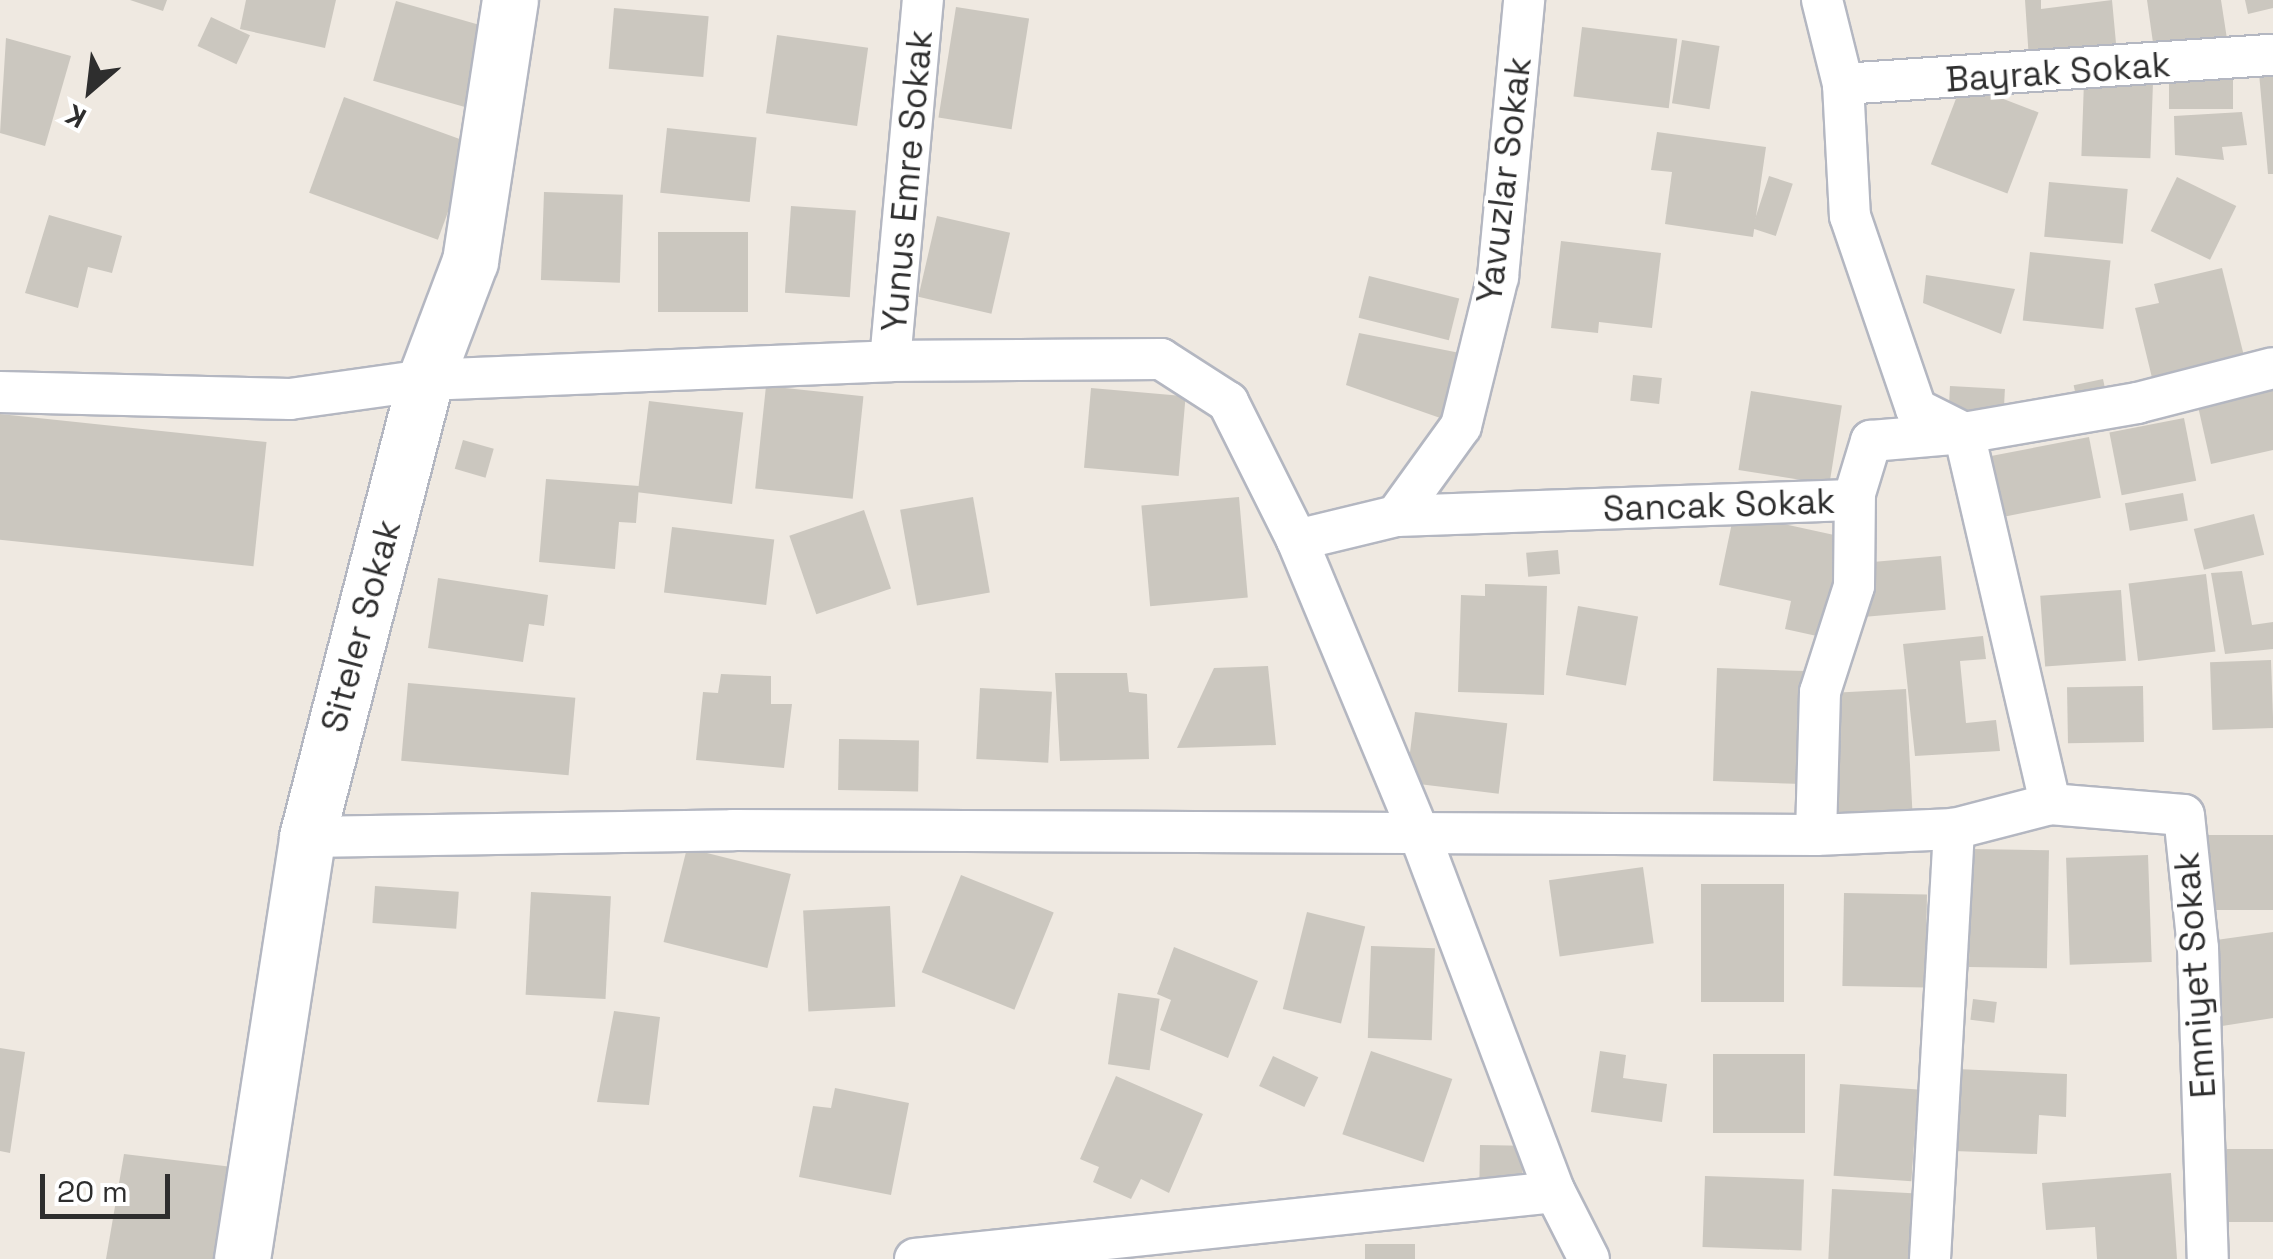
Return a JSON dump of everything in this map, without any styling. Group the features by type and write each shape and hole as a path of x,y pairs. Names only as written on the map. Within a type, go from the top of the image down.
{"street":[{"name":"Siteler Sokak","path":"242,1259 306,837 425,380 470,262 510,0"},
{"name":"Yunus Emre Sokak","path":"890,361 923,0"},
{"name":"Yavuzlar Sokak","path":"1396,516 1461,426 1480,352 1498,277 1524,0"},
{"path":"1822,0 1842,84 1850,216 1916,409 1964,433 2050,804"},
{"name":"Bayrak Sokak","path":"1842,84 2273,56"},
{"path":"0,392 290,399 425,380 890,361 1161,358 1228,402 1296,540 1419,834 1555,1192 1589,1259"},
{"name":"Sancak Sokak","path":"1296,540 1396,516 1853,500 1871,441 1964,433 2137,403 2273,368"},
{"path":"1816,835 1820,692 1854,586 1855,494"},
{"name":"Emniyet Sokak","path":"306,837 733,830 1816,835 1954,829 2050,804 2184,815 2198,948 2208,1259"},
{"path":"1930,1259 1954,829"},
{"path":"915,1259 1555,1192"}],"building":[{"path":"130,0 167,0 163,11"},
{"path":"246,0 336,0 325,48 240,29"},
{"path":"2025,0 2041,0 2041,9 2112,0 2117,54 2029,60"},
{"path":"2147,0 2221,0 2227,39 2154,50"},
{"path":"2245,0 2273,0 2273,8 2248,14"},
{"path":"396,1 491,28 468,108 373,81"},
{"path":"956,7 1029,19 1012,129 938,118"},
{"path":"614,8 709,16 703,77 609,69"},
{"path":"211,17 250,35 236,64 197,46"},
{"path":"1582,27 1677,39 1669,108 1573,96"},
{"path":"777,35 868,48 857,126 766,113"},
{"path":"6,38 71,56 45,146 0,133"},
{"path":"1682,40 1720,46 1710,109 1672,103"},
{"path":"2273,72 2273,174 2268,174 2259,73"},
{"path":"2169,73 2233,73 2233,109 2169,109"},
{"path":"2084,81 2153,83 2150,158 2081,156"},
{"path":"1962,83 2039,112 2007,194 1931,164"},
{"path":"344,97 473,144 438,240 309,193"},
{"path":"2242,112 2247,145 2222,147 2224,160 2175,155 2174,116"},
{"path":"667,128 757,137 750,202 660,193"},
{"path":"1657,132 1766,147 1753,237 1665,224 1672,172 1651,170"},
{"path":"1769,176 1793,184 1776,236 1752,228"},
{"path":"2177,177 2236,206 2210,260 2151,231"},
{"path":"2049,182 2128,189 2123,244 2044,237"},
{"path":"544,192 623,195 620,283 541,280"},
{"path":"791,206 856,211 850,297 785,293"},
{"path":"49,215 122,236 112,273 88,267 78,308 25,293"},
{"path":"937,216 1010,233 991,314 918,297"},
{"path":"658,232 748,232 748,312 658,312"},
{"path":"1561,241 1661,253 1652,328 1599,322 1598,333 1551,328"},
{"path":"2030,252 2111,260 2103,329 2023,321"},
{"path":"2222,268 2246,364 2154,386 2135,308 2159,303 2154,284"},
{"path":"1926,275 2015,289 2001,334 1923,303"},
{"path":"1369,276 1459,298 1449,340 1359,318"},
{"path":"1359,333 1460,353 1446,420 1346,385"},
{"path":"1633,375 1662,378 1659,404 1630,401"},
{"path":"2103,379 2108,402 2079,409 2074,385"},
{"path":"2273,384 2273,450 2211,464 2197,402"},
{"path":"766,386 863,396 853,499 755,488"},
{"path":"1950,386 2005,389 2004,413 1949,410"},
{"path":"1091,388 1186,396 1179,476 1084,468"},
{"path":"1751,391 1842,405 1829,484 1738,470"},
{"path":"649,401 743,413 732,504 638,492"},
{"path":"0,414 267,442 253,566 0,540"},
{"path":"2184,418 2196,481 2122,495 2109,433"},
{"path":"2089,437 2101,498 1998,518 1986,457"},
{"path":"463,440 494,449 485,478 455,469"},
{"path":"546,479 639,486 636,523 619,522 615,569 539,562"},
{"path":"2183,493 2188,521 2130,531 2125,503"},
{"path":"973,497 990,593 917,605 900,510"},
{"path":"1239,497 1248,598 1150,606 1141,506"},
{"path":"864,510 891,588 816,614 789,536"},
{"path":"1734,513 1848,538 1826,638 1785,629 1791,601 1719,585"},
{"path":"2254,514 2264,555 2204,570 2194,529"},
{"path":"672,527 774,540 766,605 664,593"},
{"path":"1558,550 1560,574 1528,577 1526,553"},
{"path":"1941,556 1946,610 1866,617 1861,563"},
{"path":"2242,571 2252,625 2273,622 2273,649 2225,654 2211,573"},
{"path":"2206,574 2216,651 2138,661 2129,584"},
{"path":"438,578 548,595 544,626 529,624 523,662 428,648"},
{"path":"1485,584 1547,586 1544,695 1458,692 1461,595 1485,596"},
{"path":"2121,590 2126,661 2045,666 2040,596"},
{"path":"1578,606 1638,617 1626,686 1566,675"},
{"path":"1983,636 1986,659 1960,661 1966,723 1996,720 2000,751 1915,756 1903,644"},
{"path":"2271,660 2273,728 2212,730 2210,662"},
{"path":"1268,666 1276,745 1177,748 1214,668"},
{"path":"1717,668 1806,671 1802,784 1713,781"},
{"path":"1055,673 1127,673 1129,692 1147,694 1149,759 1060,761"},
{"path":"721,674 771,676 771,704 792,704 784,768 696,760 703,692 718,693"},
{"path":"408,683 575,698 569,775 401,761"},
{"path":"2143,686 2144,742 2068,743 2067,687"},
{"path":"980,688 1052,692 1048,763 976,759"},
{"path":"1906,689 1912,812 1837,816 1830,693"},
{"path":"1415,712 1507,723 1499,794 1406,782"},
{"path":"839,739 919,740 918,791 838,790"},
{"path":"2205,835 2273,835 2273,910 2205,910"},
{"path":"687,848 791,874 767,968 664,942"},
{"path":"1971,849 2049,850 2047,968 1969,967"},
{"path":"2148,855 2152,962 2070,965 2066,858"},
{"path":"1643,867 1654,943 1560,956 1549,880"},
{"path":"961,875 1054,912 1014,1010 922,972"},
{"path":"1701,884 1784,884 1784,1002 1701,1002"},
{"path":"375,886 459,892 456,929 372,923"},
{"path":"531,892 611,896 605,999 526,995"},
{"path":"1844,893 1927,894 1925,987 1842,986"},
{"path":"890,906 895,1007 808,1011 803,911"},
{"path":"1307,912 1365,927 1341,1024 1283,1009"},
{"path":"2273,932 2273,1018 2222,1026 2209,941"},
{"path":"1371,946 1435,948 1432,1040 1368,1038"},
{"path":"1174,947 1258,981 1228,1058 1160,1030 1171,1000 1157,994"},
{"path":"1118,993 1160,999 1150,1070 1108,1064"},
{"path":"1973,999 1997,1002 1994,1023 1970,1020"},
{"path":"614,1011 660,1017 649,1105 597,1102"},
{"path":"0,1048 25,1052 10,1153 0,1151"},
{"path":"1371,1051 1452,1079 1424,1162 1342,1134"},
{"path":"1600,1051 1626,1055 1623,1078 1667,1084 1662,1122 1591,1112"},
{"path":"1713,1054 1805,1054 1805,1133 1713,1133"},
{"path":"1273,1056 1318,1077 1304,1107 1259,1086"},
{"path":"1957,1069 2067,1074 2066,1117 2039,1115 2037,1154 1954,1151"},
{"path":"1116,1076 1203,1114 1169,1193 1141,1179 1131,1199 1093,1182 1099,1167 1080,1159"},
{"path":"1840,1084 1918,1089 1911,1181 1834,1176"},
{"path":"835,1088 909,1103 891,1195 799,1177 813,1106 831,1108"},
{"path":"1480,1145 1523,1146 1522,1187 1479,1186"},
{"path":"2227,1149 2273,1149 2273,1222 2227,1222"},
{"path":"124,1154 241,1168 226,1259 106,1259"},
{"path":"2171,1173 2177,1259 2097,1259 2095,1227 2046,1230 2042,1183"},
{"path":"1705,1176 1804,1179 1801,1250 1703,1247"},
{"path":"1832,1189 1922,1194 1918,1259 1828,1259"},
{"path":"1365,1244 1415,1244 1415,1259 1365,1259"}]}
